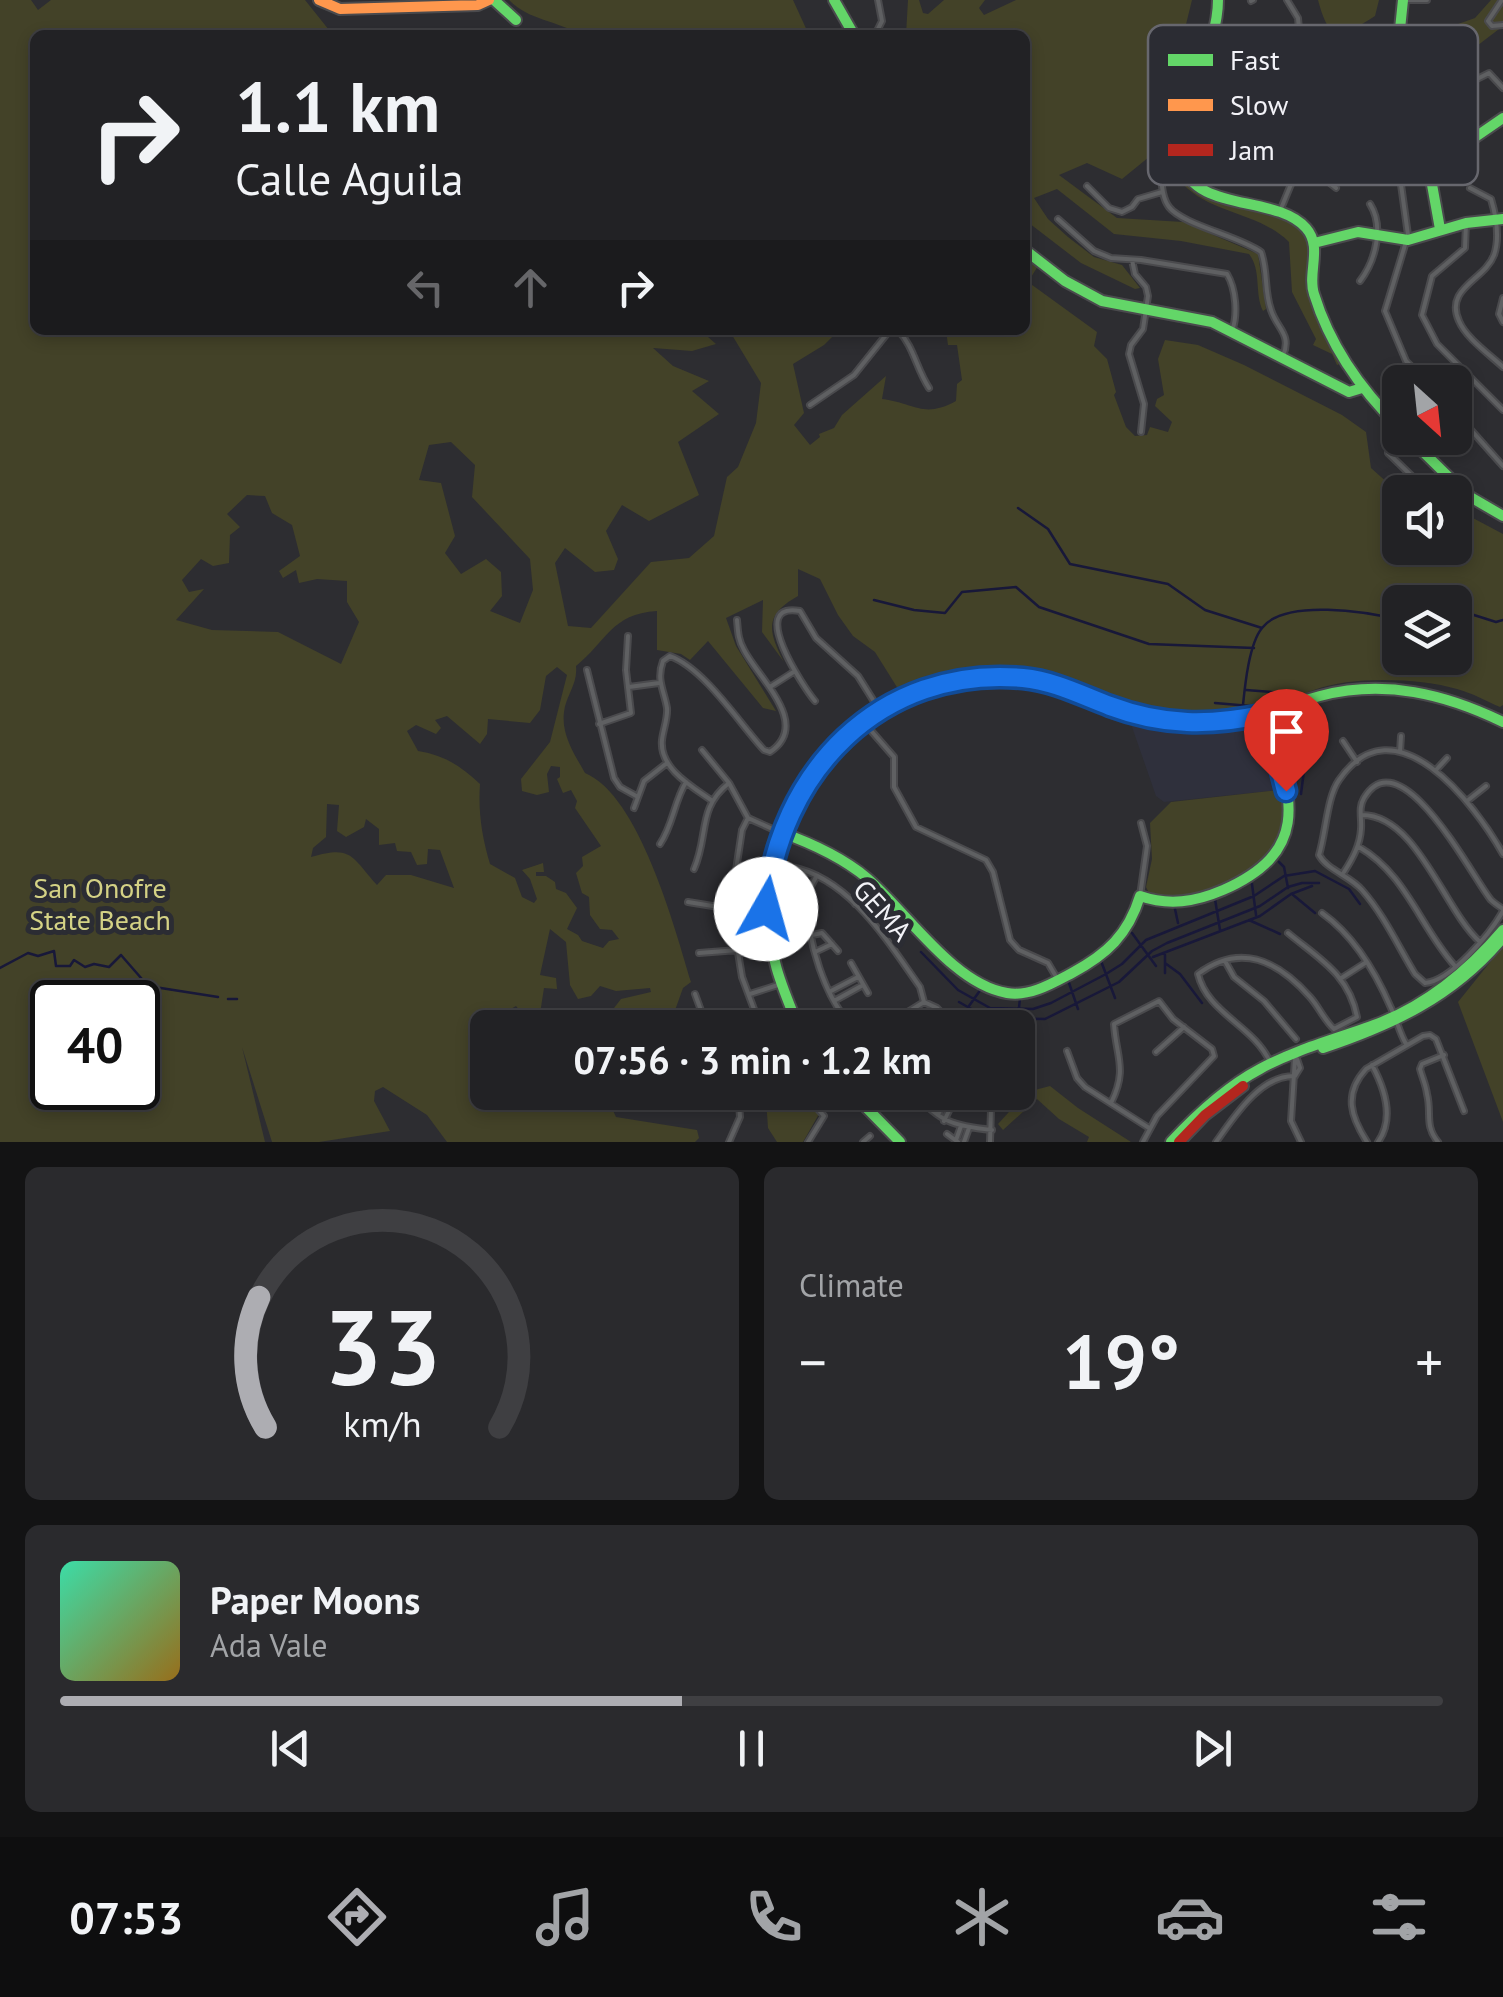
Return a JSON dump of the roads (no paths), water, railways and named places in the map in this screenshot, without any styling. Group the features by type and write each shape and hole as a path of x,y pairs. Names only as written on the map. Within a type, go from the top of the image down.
{"street":[{"path":"319,0 340,9 478,5 492,0 516,20"},
{"path":"834,0 851,30"},
{"path":"877,30 882,22 878,0"},
{"path":"1215,25 1218,0"},
{"path":"1287,0 1299,25"},
{"path":"1401,25 1405,0 1427,0"},
{"path":"1502,0 1488,21 1492,26 1503,25"},
{"path":"1478,79 1489,73 1503,88"},
{"path":"1478,135 1503,118"},
{"path":"1162,185 1167,206 1178,215 1248,242 1262,252 1272,314 1288,344 1282,358"},
{"path":"1195,185 1280,211 1300,222 1314,243 1314,293 1362,388 1382,409"},
{"path":"1280,211 1290,185"},
{"path":"1332,185 1336,188"},
{"path":"1401,185 1408,240 1385,311 1411,365"},
{"path":"1432,185 1440,229"},
{"path":"1087,186 1109,208 1122,212 1138,199 1163,192"},
{"path":"1470,188 1490,199 1499,219 1494,256 1484,271 1463,288 1456,311 1462,327 1503,367"},
{"path":"1360,281 1378,234 1370,204"},
{"path":"1058,219 1094,252 1110,258 1227,274 1236,319 1232,331"},
{"path":"1314,243 1358,232 1408,240 1440,229 1499,219"},
{"path":"1466,223 1465,248 1432,276 1422,315 1437,344 1503,410"},
{"path":"1030,254 1081,291 1102,301 1212,322 1349,392 1362,388"},
{"path":"1132,260 1134,274 1148,291 1143,329 1129,354 1144,404 1141,432"},
{"path":"1503,298 1499,314 1503,322"},
{"path":"810,404 854,375 886,335"},
{"path":"903,335 929,388"},
{"path":"1472,431 1503,466"},
{"path":"1390,455 1411,475"},
{"path":"1427,455 1467,495 1503,516"},
{"path":"815,701 795,671 777,632 786,612 793,608 800,611 831,654 858,676 880,711"},
{"path":"711,800 668,763 661,745 668,710 659,683 663,661 675,657 698,674 760,746 770,752 783,737 785,726 770,686 742,647 738,620"},
{"path":"599,724 631,713 628,636"},
{"path":"587,670 614,778 620,787 638,797"},
{"path":"770,686 795,671"},
{"path":"790,1010 778,984 766,909 780,832 805,782 834,748 880,711 941,685 1023,678 1056,684 1127,712 1170,722 1222,722 1266,714 1322,695 1383,688 1441,695 1503,722"},
{"path":"628,687 659,683"},
{"path":"1140,896 1172,905 1191,902 1253,877 1276,858 1286,838 1290,816 1266,714"},
{"path":"866,720 894,757 894,787 916,827 986,860 1013,944 1048,962 1058,980"},
{"path":"1400,752 1401,736"},
{"path":"1343,741 1356,762"},
{"path":"702,750 729,782 748,818 834,856 872,883 976,982 1004,993 1018,994 1058,980 1118,944 1131,926 1140,896 1147,846 1141,823"},
{"path":"1344,874 1358,847 1364,798 1374,788 1392,785 1405,790 1442,825 1490,899 1503,910 1480,942 1429,984 1415,974 1365,893 1320,859 1332,792 1356,762 1370,755 1400,752 1424,760 1467,801 1503,854"},
{"path":"1436,770 1447,758"},
{"path":"634,808 644,782 668,763"},
{"path":"660,844 668,833 675,801 686,782"},
{"path":"694,869 702,851 711,800 729,782"},
{"path":"1467,801 1486,786"},
{"path":"1361,815 1374,816 1416,847 1466,928 1480,942"},
{"path":"736,870 742,830 748,818"},
{"path":"1358,847 1390,870 1435,943 1454,966"},
{"name":"GEMA","path":"790,867 817,876 853,902 921,989 924,1002"},
{"path":"817,876 807,898 812,935 830,992 841,1010"},
{"path":"853,902 872,883"},
{"path":"688,902 731,909 754,1010"},
{"path":"1322,913 1343,929 1365,963 1406,1044"},
{"path":"1271,1066 1258,1042 1220,1009 1198,978 1202,970 1253,957 1278,969 1309,996 1334,1029 1357,1017 1340,978 1327,962 1288,933"},
{"path":"812,935 822,934 838,952"},
{"path":"1175,1142 1219,1096 1295,1055 1395,1020 1450,983 1503,934"},
{"path":"816,952 832,944"},
{"path":"699,953 738,950"},
{"path":"1226,961 1234,977 1272,1008 1296,1039"},
{"path":"851,963 868,993"},
{"path":"1340,978 1365,963"},
{"path":"830,992 858,977"},
{"path":"748,995 778,984"},
{"path":"834,1001 863,985"},
{"path":"695,994 701,1010"},
{"path":"1111,1103 1122,1067 1114,1024 1159,1001 1214,1056 1149,1128 1143,1142"},
{"path":"911,1010 924,1002 939,1010"},
{"path":"1156,1052 1184,1027"},
{"path":"1367,1142 1350,1107 1358,1078 1406,1044 1430,1034 1444,1055 1464,1111"},
{"path":"1067,1051 1076,1078 1094,1095 1149,1128"},
{"path":"1295,1055 1300,1068 1294,1076 1290,1121 1300,1142"},
{"path":"1438,1142 1427,1120 1429,1098 1420,1069 1422,1064 1444,1055"},
{"path":"1372,1065 1380,1079 1388,1122 1378,1142"},
{"path":"1216,1142 1262,1088 1286,1075 1294,1076"},
{"path":"729,1142 740,1110"},
{"path":"808,1142 824,1116 819,1110"},
{"path":"869,1110 900,1142"},
{"path":"930,1110 944,1121 992,1130"},
{"path":"937,1117 940,1110"},
{"path":"944,1121 949,1110"},
{"path":"990,1142 991,1110"},
{"path":"959,1141 961,1126"},
{"path":"959,1141 969,1127"},
{"path":"947,1134 959,1141"},
{"path":"864,1142 870,1136"}],"waterway":[{"path":"1018,508 1048,529 1070,564 1168,584 1205,610 1262,628"},
{"path":"874,600 945,613 962,592 1016,587 1039,607 1149,644 1254,648"},
{"path":"1243,705 1254,644 1262,628 1273,619 1307,610 1382,617"},
{"path":"1472,614 1496,622 1503,620"},
{"path":"1246,690 1284,693"},
{"path":"1215,703 1262,707"},
{"path":"1283,719 1303,729 1308,739 1301,794"},
{"path":"1279,862 1284,867 1288,888"},
{"path":"921,952 958,990 990,1008 1033,1009 1106,974 1146,940 1254,896 1284,876 1315,871 1349,889 1360,904"},
{"path":"959,1002 987,1018 1045,1019 1119,982 1152,951 1167,943 1260,906 1288,887 1319,883"},
{"path":"1252,884 1256,915"},
{"path":"1153,957 1260,916 1291,894 1312,886"},
{"path":"1292,894 1315,913"},
{"path":"1215,899 1220,930"},
{"path":"1175,909 1178,923"},
{"path":"1249,920 1280,934"},
{"path":"1132,933 1156,966"},
{"path":"0,968 28,953 38,956 54,951 56,966 70,966 74,960 85,967 109,967 121,955 148,986 218,997"},
{"path":"1165,955 1165,973"},
{"path":"1101,961 1115,998"},
{"path":"1165,963 1180,974 1202,1003"},
{"path":"1068,980 1078,1009"},
{"path":"969,1006 981,989"},
{"path":"1019,1010 1020,998"},
{"path":"228,999 237,999"}],"park label":[{"name":"San Onofre State Beach","path":"100,903"}]}
